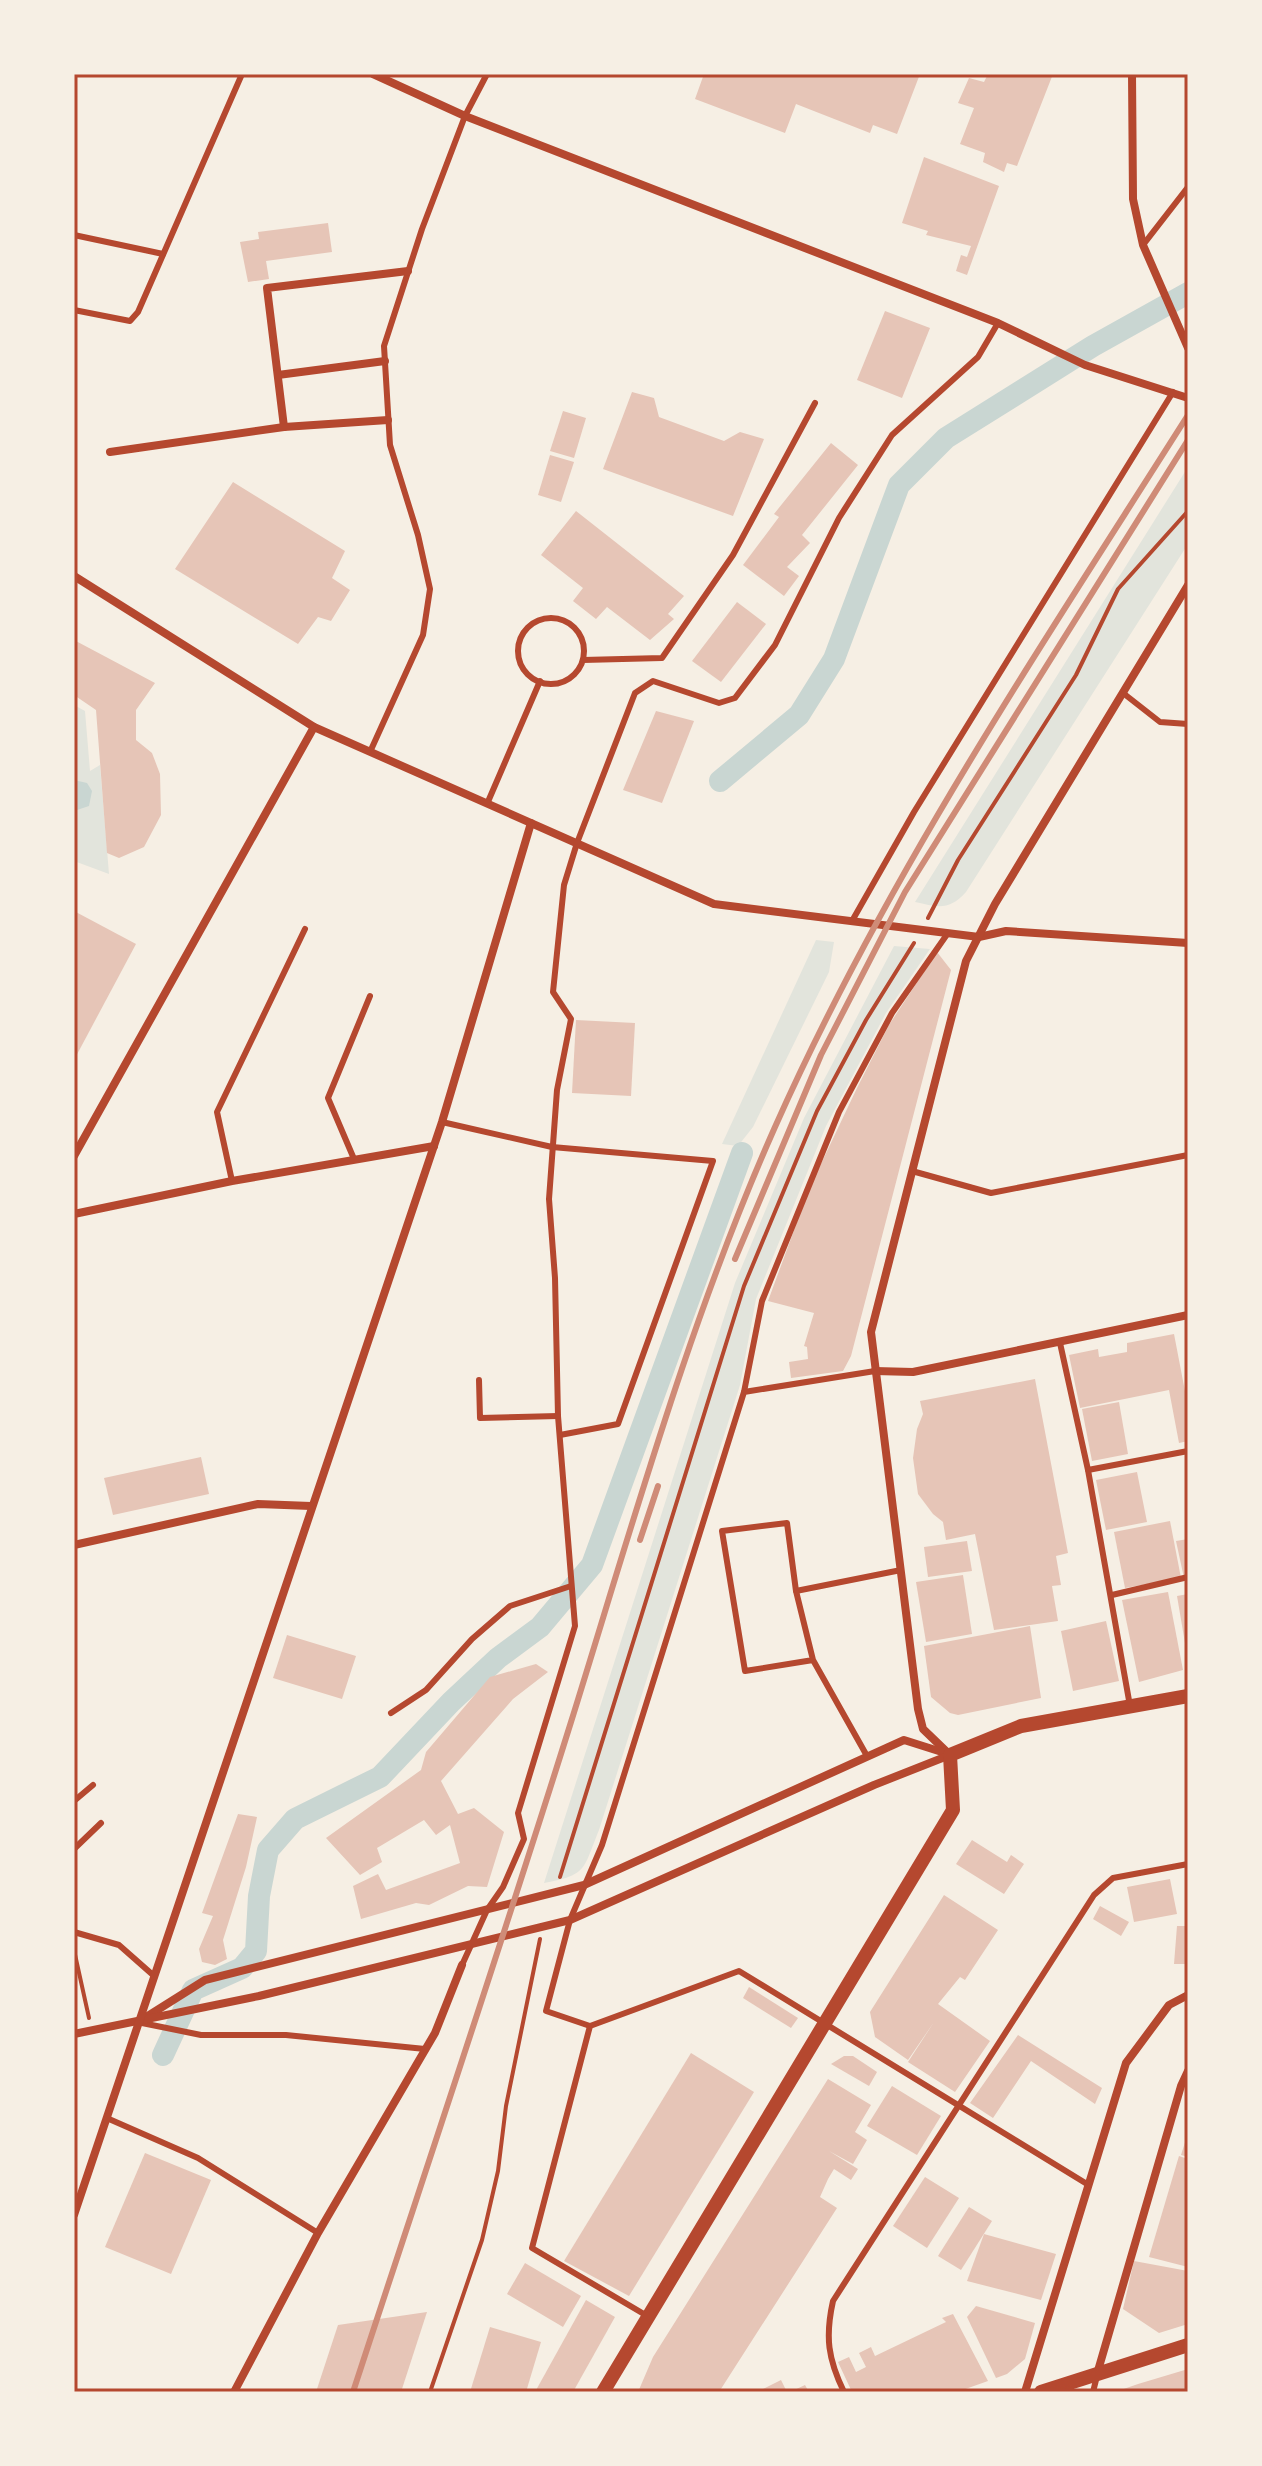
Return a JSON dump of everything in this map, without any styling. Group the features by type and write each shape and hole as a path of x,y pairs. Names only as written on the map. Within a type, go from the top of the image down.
{"street":[{"path":"373,74 465,116 998,323 1085,365 1188,398"},
{"path":"1132,74 1133,199 1143,245 1158,286 1188,348"},
{"path":"284,427 267,288 408,271"},
{"path":"278,375 385,361"},
{"path":"110,452 284,427 388,420"},
{"path":"74,576 314,727 714,904 979,937 1006,931 1188,943"},
{"path":"603,2392 953,1810 950,1755 923,1729 918,1709 871,1332 966,961 1188,585"},
{"path":"74,1156 314,727"},
{"path":"74,2215 109,2119 137,2022 442,1122 531,823"},
{"path":"74,1214 232,1181 434,1146"},
{"path":"875,1371 913,1372 1188,1315"},
{"path":"74,1545 258,1504 311,1506"},
{"path":"74,2034 259,1996 570,1920 874,1785 1021,1726 1188,1696"},
{"path":"137,2022 205,1980 584,1885 904,1740 950,1755"},
{"path":"234,2392 318,2233 435,2033 462,1965"},
{"path":"1025,2392 1126,2063 1169,2005 1188,1995"},
{"path":"1097,2374 1188,2071"},
{"path":"1041,2392 1188,2345"}],"lane":[{"path":"74,310 130,321 138,312 242,74"},
{"path":"370,752 423,635 430,589 418,535 390,445 384,346 465,116 487,74"},
{"path":"1143,245 1188,187"},
{"path":"74,235 163,254"},
{"path":"462,1965 470,1943 503,1887 524,1839 518,1813 575,1626 558,1416 555,1278 549,1199 557,1090 571,1019 553,992 564,885 577,843 635,693 653,681 719,703 735,698 775,645 839,518 892,435 978,357 998,323"},
{"path":"852,921 914,812 1173,392"},
{"path":"583,660 662,658 733,555 815,403"},
{"path":"548,619 569,624 582,639 583,660 579,670 563,683 552,685 523,669 518,648 528,628 537,621 548,619"},
{"path":"487,804 540,681"},
{"path":"1123,693 1160,722 1188,724"},
{"path":"232,1181 217,1112 305,929"},
{"path":"948,933 892,1013 839,1112 762,1301 744,1392 602,1845 570,1920 546,2011 590,2026 739,1971 1087,2184"},
{"path":"354,1159 328,1098 370,996"},
{"path":"442,1122 552,1147 713,1161 618,1424 560,1435"},
{"path":"912,1171 991,1193 1188,1155"},
{"path":"1060,1343 1088,1470 1130,1706"},
{"path":"744,1392 875,1371"},
{"path":"479,1380 480,1418 558,1416"},
{"path":"1088,1470 1188,1451"},
{"path":"813,1660 745,1671 722,1531 787,1523 796,1591 813,1660 867,1756"},
{"path":"796,1591 901,1570"},
{"path":"1112,1595 1188,1577"},
{"path":"391,1713 426,1690 472,1639 510,1606 571,1586"},
{"path":"74,1801 93,1785"},
{"path":"74,1849 101,1823"},
{"path":"844,2392 829,2360 826,2331 833,2301 1094,1895 1113,1878 1188,1864"},
{"path":"74,1932 119,1945 153,1975"},
{"path":"137,2022 201,2035 286,2035 425,2049"},
{"path":"590,2026 532,2248 650,2317"},
{"path":"109,2119 198,2158 318,2233"},
{"path":"1093,2392 1097,2374"}],"path":[{"path":"555,1894 744,1286 817,1111 860,1030 922,930 958,860 1076,675 1118,589 1188,511"},
{"path":"430,2392 482,2240 544,1926"},
{"path":"74,1950 92,2029"}],"shaded area":[{"path":"1188,467 1188,544 966,892 943,906 915,902"},
{"path":"74,705 85,711 90,771 100,765 109,874 74,861"},
{"path":"74,780 87,783 92,791 89,806 74,811"},
{"path":"816,940 834,942 829,972 753,1127 738,1146 722,1144"},
{"path":"894,946 930,949 886,1013 826,1126 756,1299 740,1385 590,1854 577,1873 544,1883 735,1283 804,1118"}],"building":[{"path":"704,74 920,74 897,134 873,125 870,133 796,104 785,133 695,99"},
{"path":"988,74 1053,74 1017,166 1007,163 1004,172 983,162 985,153 960,144 974,108 958,103 969,78 984,82"},
{"path":"924,157 999,186 967,275 956,271 961,255 967,257 971,246 926,235 928,231 902,223"},
{"path":"328,223 332,252 266,261 269,279 248,282 240,242 259,239 258,232"},
{"path":"885,311 930,328 902,398 857,380"},
{"path":"632,392 654,398 659,417 724,441 740,432 764,439 733,516 603,469"},
{"path":"563,411 586,418 574,458 550,451"},
{"path":"831,443 858,465 802,535 810,543 787,567 799,576 784,596 743,565 779,517 774,514"},
{"path":"550,455 574,462 561,502 538,495"},
{"path":"233,482 345,551 332,578 350,590 331,621 318,617 298,644 175,569"},
{"path":"576,511 684,596 668,614 674,619 650,640 607,607 596,619 573,601 583,588 541,555"},
{"path":"737,602 766,624 721,682 692,661"},
{"path":"74,640 155,683 136,710 136,740 152,753 160,774 161,815 144,847 119,858 107,853 96,710 74,695"},
{"path":"656,711 694,721 662,803 623,790"},
{"path":"74,911 136,944 74,1060"},
{"path":"937,952 951,970 851,1356 843,1371 791,1378 789,1362 808,1359 807,1347 804,1346 814,1313 768,1301 810,1187 857,1088 889,1025"},
{"path":"576,1020 635,1023 631,1096 572,1093"},
{"path":"1174,1334 1188,1407 1188,1441 1179,1443 1169,1390 1080,1408 1069,1355 1098,1349 1099,1357 1127,1352 1127,1343"},
{"path":"1035,1379 1068,1553 1056,1556 1061,1585 1052,1586 1058,1621 994,1630 975,1534 946,1540 943,1522 918,1494 913,1458 917,1429 923,1414 920,1401"},
{"path":"1119,1402 1128,1454 1092,1461 1082,1409"},
{"path":"201,1457 209,1494 113,1515 104,1478"},
{"path":"1137,1472 1147,1522 1106,1530 1096,1480"},
{"path":"1170,1521 1181,1578 1125,1588 1114,1532"},
{"path":"1188,1539 1188,1577 1184,1578 1176,1541"},
{"path":"967,1541 972,1571 928,1577 924,1547"},
{"path":"963,1575 972,1634 926,1642 916,1582"},
{"path":"1168,1592 1183,1670 1139,1682 1122,1600"},
{"path":"1188,1594 1188,1649 1186,1649 1177,1596"},
{"path":"1106,1621 1119,1681 1073,1691 1061,1631"},
{"path":"1030,1626 1041,1698 958,1715 950,1713 931,1697 924,1646"},
{"path":"287,1635 356,1656 342,1699 273,1678"},
{"path":"536,1664 548,1672 513,1699 441,1781 458,1814 474,1808 504,1832 487,1887 468,1886 429,1905 416,1903 361,1919 353,1886 378,1874 386,1890 460,1863 450,1825 436,1835 424,1820 377,1848 382,1862 360,1875 326,1838 421,1770 426,1752 490,1677"},
{"path":"238,1814 257,1817 246,1867 223,1940 227,1959 215,1965 202,1962 199,1949 213,1916 202,1913"},
{"path":"972,1840 1007,1862 1011,1855 1024,1864 1004,1894 956,1864"},
{"path":"1170,1879 1177,1914 1134,1922 1127,1887"},
{"path":"944,1895 998,1930 965,1980 960,1977 938,2004 990,2041 955,2092 908,2062 934,2022 908,2060 875,2037 870,2012"},
{"path":"1100,1906 1129,1922 1121,1936 1093,1919"},
{"path":"1177,1926 1188,1926 1188,1964 1174,1964"},
{"path":"749,1987 798,2018 791,2028 743,1998"},
{"path":"1018,2035 1102,2088 1095,2104 1031,2061 993,2118 970,2103"},
{"path":"691,2053 754,2092 629,2296 564,2261"},
{"path":"844,2056 853,2056 877,2072 869,2086 831,2064"},
{"path":"828,2079 871,2105 855,2132 867,2140 853,2164 829,2151 858,2169 851,2180 834,2169 828,2179 820,2197 837,2208 719,2392 638,2392 653,2357"},
{"path":"892,2086 941,2116 917,2155 867,2126"},
{"path":"1188,2133 1188,2157 1181,2155"},
{"path":"145,2153 211,2180 171,2274 105,2247"},
{"path":"1179,2156 1188,2159 1188,2267 1149,2257"},
{"path":"925,2177 959,2198 927,2248 893,2226"},
{"path":"969,2207 992,2221 961,2270 938,2256"},
{"path":"984,2234 1056,2254 1041,2300 967,2281"},
{"path":"1134,2261 1188,2271 1188,2324 1159,2333 1123,2309"},
{"path":"525,2263 581,2296 563,2327 507,2294"},
{"path":"586,2300 615,2317 573,2392 535,2392"},
{"path":"976,2306 1035,2323 1025,2359 1007,2374 996,2378 967,2317"},
{"path":"427,2312 401,2392 316,2392 338,2325"},
{"path":"953,2314 988,2381 957,2392 852,2392 838,2362 849,2357 856,2372 866,2367 859,2353 871,2347 875,2356 946,2322 942,2318"},
{"path":"490,2327 541,2342 526,2392 470,2392"},
{"path":"1188,2369 1188,2392 1115,2392 1138,2384"},
{"path":"781,2380 787,2392 762,2392 761,2390"},
{"path":"805,2385 809,2392 790,2392"}],"waterway":[{"path":"720,781 799,715 834,659 899,485 946,438 1093,346 1188,293"},
{"path":"163,2055 193,1990 242,1968 256,1951 259,1896 268,1850 295,1819 380,1777 451,1702 498,1658 540,1627 592,1565 742,1153"}],"railway":[{"path":"353,2392 518,1890 664,1422 744,1199 819,1034 916,852 1022,676 1188,415"},
{"path":"735,1259 821,1055 905,892 1188,440"},
{"path":"640,1540 658,1486"}]}
